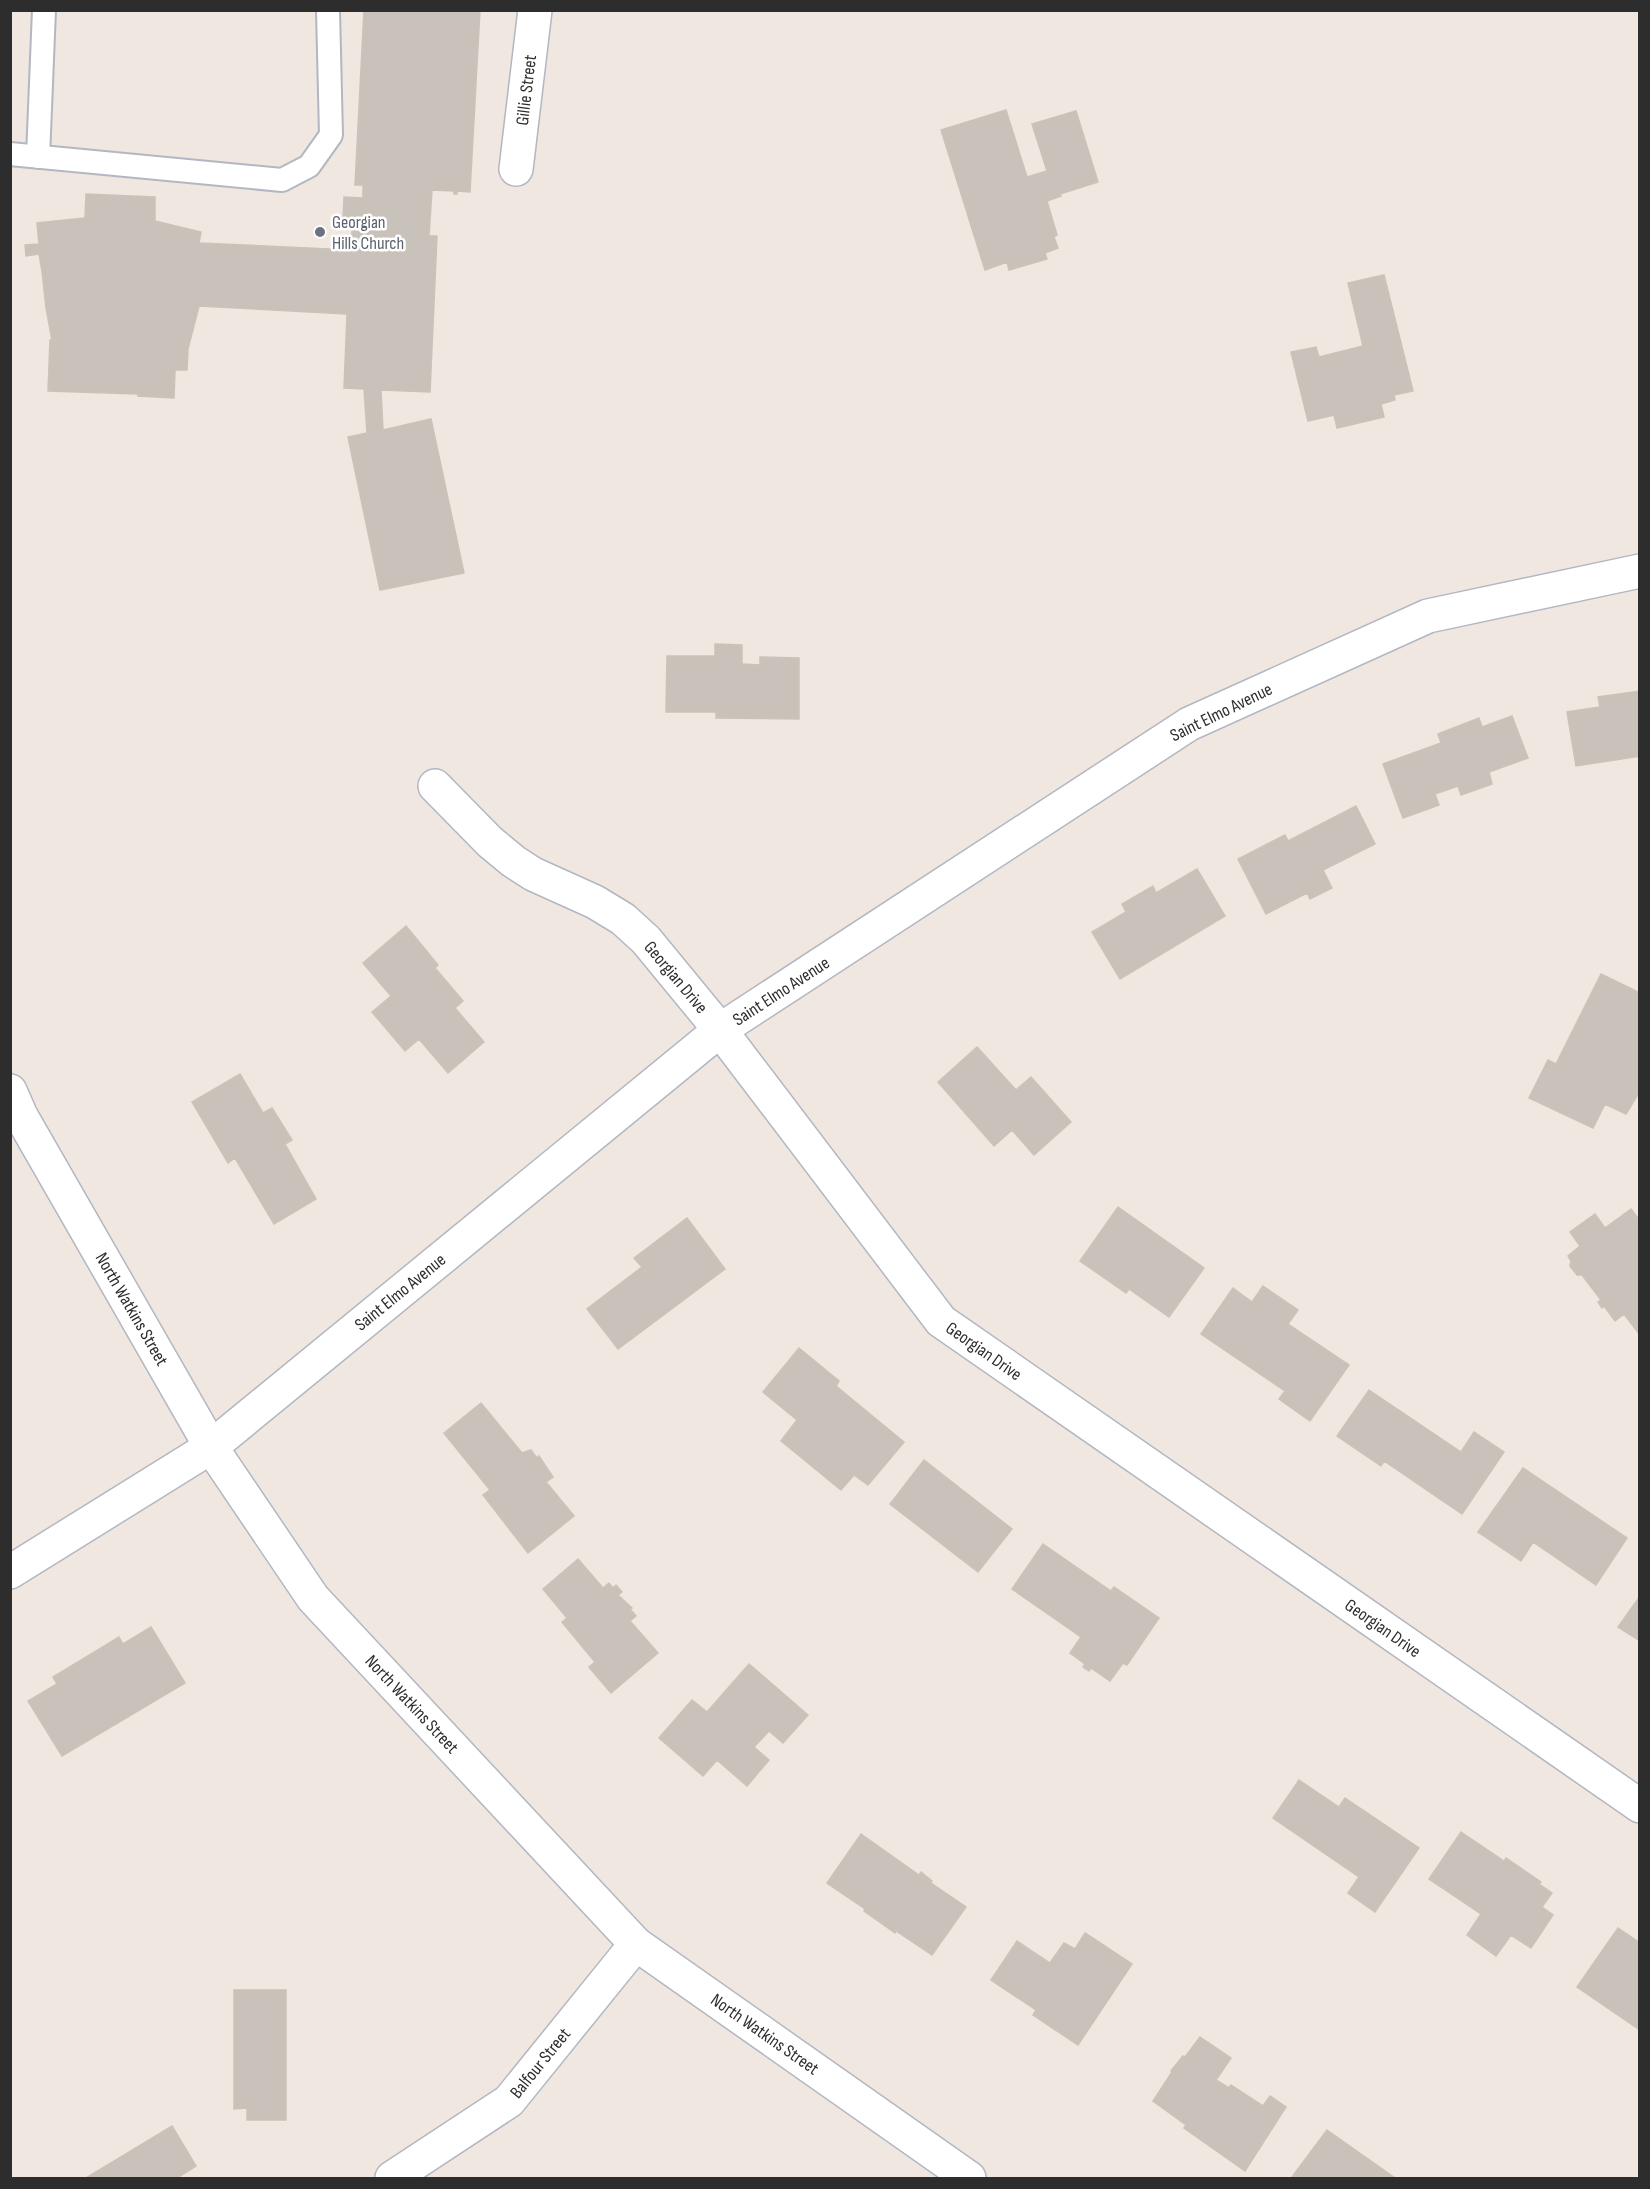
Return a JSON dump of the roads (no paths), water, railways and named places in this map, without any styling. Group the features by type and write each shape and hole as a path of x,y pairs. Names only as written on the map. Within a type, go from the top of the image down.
{"street":[{"name":"Gillie Street","path":"516,170 535,10"},
{"name":"Saint Elmo Avenue","path":"10,1572 211,1447 720,1030 1189,724 1428,616 1640,571"},
{"name":"Georgian Drive","path":"435,786 489,842 513,861 533,874 595,902 623,919 646,940 720,1030 941,1321 1640,1806"},
{"name":"North Watkins Street","path":"10,1090 21,1116 211,1447 313,1598 636,1944 969,2178"},
{"name":"Balfour Street","path":"392,2178 509,2100 636,1944"}],"lane":[{"path":"39,157 44,10"},
{"path":"10,154 282,180 309,166 331,135 328,10"}],"place":[{"name":"Georgian Hills Church","path":"320,232"}]}
